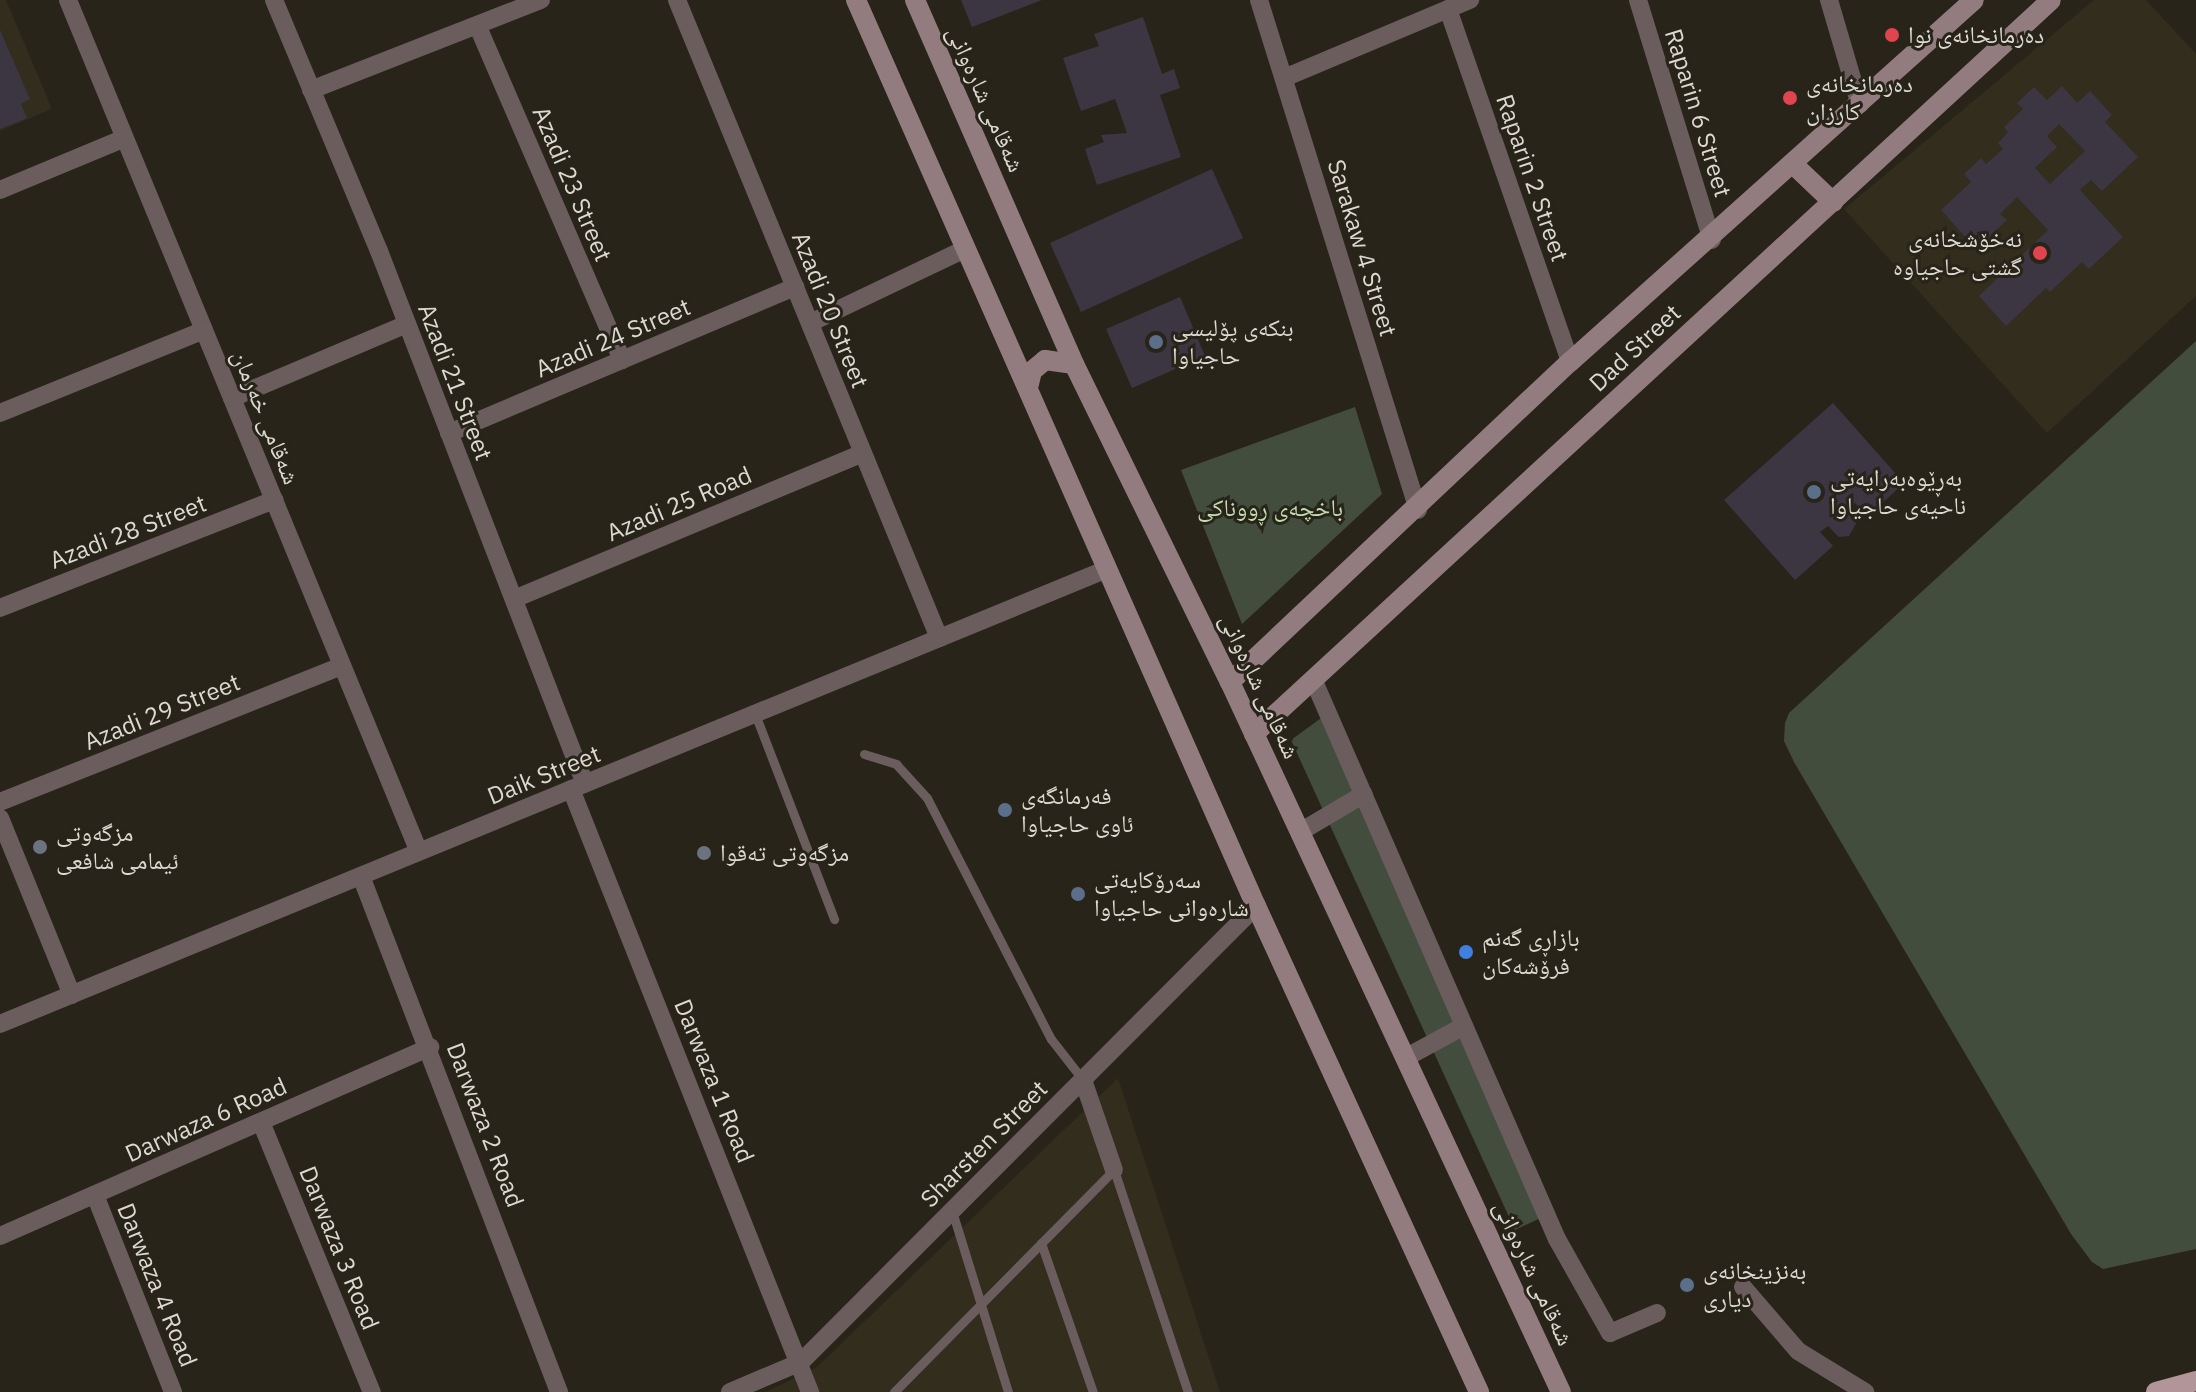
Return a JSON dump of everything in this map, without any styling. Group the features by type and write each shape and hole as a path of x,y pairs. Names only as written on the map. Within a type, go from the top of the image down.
{"main road":[{"path":"856,0 965,249 1029,384 1256,906 1479,1392"},
{"name":"شەقامی شارەوانی","path":"915,0 1074,364 1230,682 1561,1392"},
{"name":"Dad Street","path":"1230,682 1418,510 1570,362 1712,240 1974,0"},
{"name":"Dad Street","path":"1254,734 2051,0"},
{"path":"1794,165 1833,202"},
{"path":"1029,384 1032,371 1045,360 1074,364"},
{"path":"2156,1392 2196,1381"}],"street":[{"name":"شەقامی خەرمان","path":"68,0 419,852"},
{"name":"Azadi 21 Street","path":"274,0 407,324 514,599 578,787"},
{"path":"311,90 541,0"},
{"name":"Azadi 20 Street","path":"677,0 939,638"},
{"name":"Sarakaw 4 Street","path":"1259,0 1418,510"},
{"path":"1284,78 1470,0"},
{"name":"Raparin 6 Street","path":"1638,0 1712,240"},
{"path":"1829,0 1860,105"},
{"name":"Raparin 2 Street","path":"1448,9 1570,362"},
{"name":"Azadi 23 Street","path":"478,27 622,360"},
{"path":"0,190 125,138"},
{"path":"810,323 965,249"},
{"name":"Azadi 24 Street","path":"449,433 795,287"},
{"path":"232,398 407,324"},
{"path":"0,413 204,330"},
{"name":"Azadi 25 Road","path":"514,599 863,453"},
{"name":"Azadi 28 Street","path":"0,608 274,500"},
{"name":"Daik Street","path":"0,1024 1107,569"},
{"name":"Azadi 29 Street","path":"0,802 342,666"},
{"path":"1313,679 1557,1239 1610,1333 1657,1313"},
{"name":"Darwaza 1 Road","path":"578,787 810,1392"},
{"path":"1300,832 1364,794"},
{"path":"0,818 72,995"},
{"name":"Darwaza 2 Road","path":"361,876 430,1047 559,1392"},
{"name":"Sharsten Street","path":"730,1392 801,1362 1256,906"},
{"path":"1405,1058 1464,1026"},
{"name":"Darwaza 6 Road","path":"0,1236 430,1047"},
{"path":"1083,1080 1114,1170"},
{"name":"Darwaza 3 Road","path":"261,1122 372,1392"},
{"name":"Darwaza 4 Road","path":"95,1195 173,1392"},
{"path":"1743,1287 1798,1351 1865,1392"}],"lane":[{"path":"755,714 834,919"},
{"path":"864,754 896,764 927,798 1051,1039 1083,1080"},
{"path":"899,1390 1114,1170 1188,1392"},
{"path":"952,1211 1008,1392"},
{"path":"1041,1243 1093,1392"}],"shaded area":[{"path":"0,0 6,0 52,109 0,131"},
{"name":"نەخۆشخانەی گشتی حاجیاوە","path":"2094,0 2146,0 2196,54 2196,296 2047,433 1844,209"},
{"path":"1118,1078 1220,1392 766,1392 817,1367"}],"green space":[{"path":"2196,341 2196,1249 2103,1269 2092,1262 2071,1234 1794,762 1784,741 1785,723 1789,713"},
{"name":"باخچەی ڕووناکی","path":"1355,407 1382,494 1242,624 1181,470"},
{"path":"1324,716 1549,1214 1515,1230 1291,740"}],"building":[{"path":"961,0 1042,0 972,27"},
{"path":"1143,17 1162,74 1174,69 1180,88 1160,95 1181,157 1097,185 1085,149 1104,142 1101,135 1127,133 1115,99 1081,111 1063,58 1099,46 1094,34"},
{"path":"0,30 30,99 21,104 27,118 0,129"},
{"path":"2062,86 2077,103 2090,91 2112,115 2105,122 2138,157 2102,191 2091,180 2080,190 2123,237 2089,269 2082,262 2050,292 2046,288 2006,326 1979,296 2048,230 2017,197 2000,214 2007,220 1976,249 1941,210 1971,182 1964,174 1981,158 1986,164 2003,149 1998,143 2008,132 2004,127 2023,109 2017,103 2034,87 2047,100","holes":["2059,124 2085,151 2050,184 2035,168 2057,147 2047,136"]},
{"path":"1212,169 1243,238 1081,312 1050,243"},
{"name":"بنکەی پۆلیسی حاجیاوا","path":"1180,297 1205,356 1132,388 1106,329"},
{"name":"بەڕێوەبەرایەتی ناحیەی حاجیاوا","path":"1833,403 1904,483 1867,517 1855,503 1848,509 1857,522 1849,536 1839,537 1828,526 1820,532 1833,546 1795,580 1724,500"}],"place":[{"name":"دەرمانخانەی نوا","path":"1892,35"},
{"name":"دەرمانخانەی کارزان","path":"1790,98"},
{"name":"نەخۆشخانەی گشتی حاجیاوە","path":"2040,253"},
{"name":"بنکەی پۆلیسی حاجیاوا","path":"1156,342"},
{"name":"بەڕێوەبەرایەتی ناحیەی حاجیاوا","path":"1814,492"},
{"name":"فەرمانگەی ئاوی حاجیاوا","path":"1005,810"},
{"name":"مزگەوتی ئیمامی شافعی","path":"40,847"},
{"name":"مزگەوتی تەقوا","path":"704,853"},
{"name":"سەرۆکایەتی شارەوانی حاجیاوا","path":"1078,894"},
{"name":"بازاڕی گەنم فرۆشەکان","path":"1466,952"},
{"name":"بەنزینخانەی دیاری","path":"1687,1285"}]}
